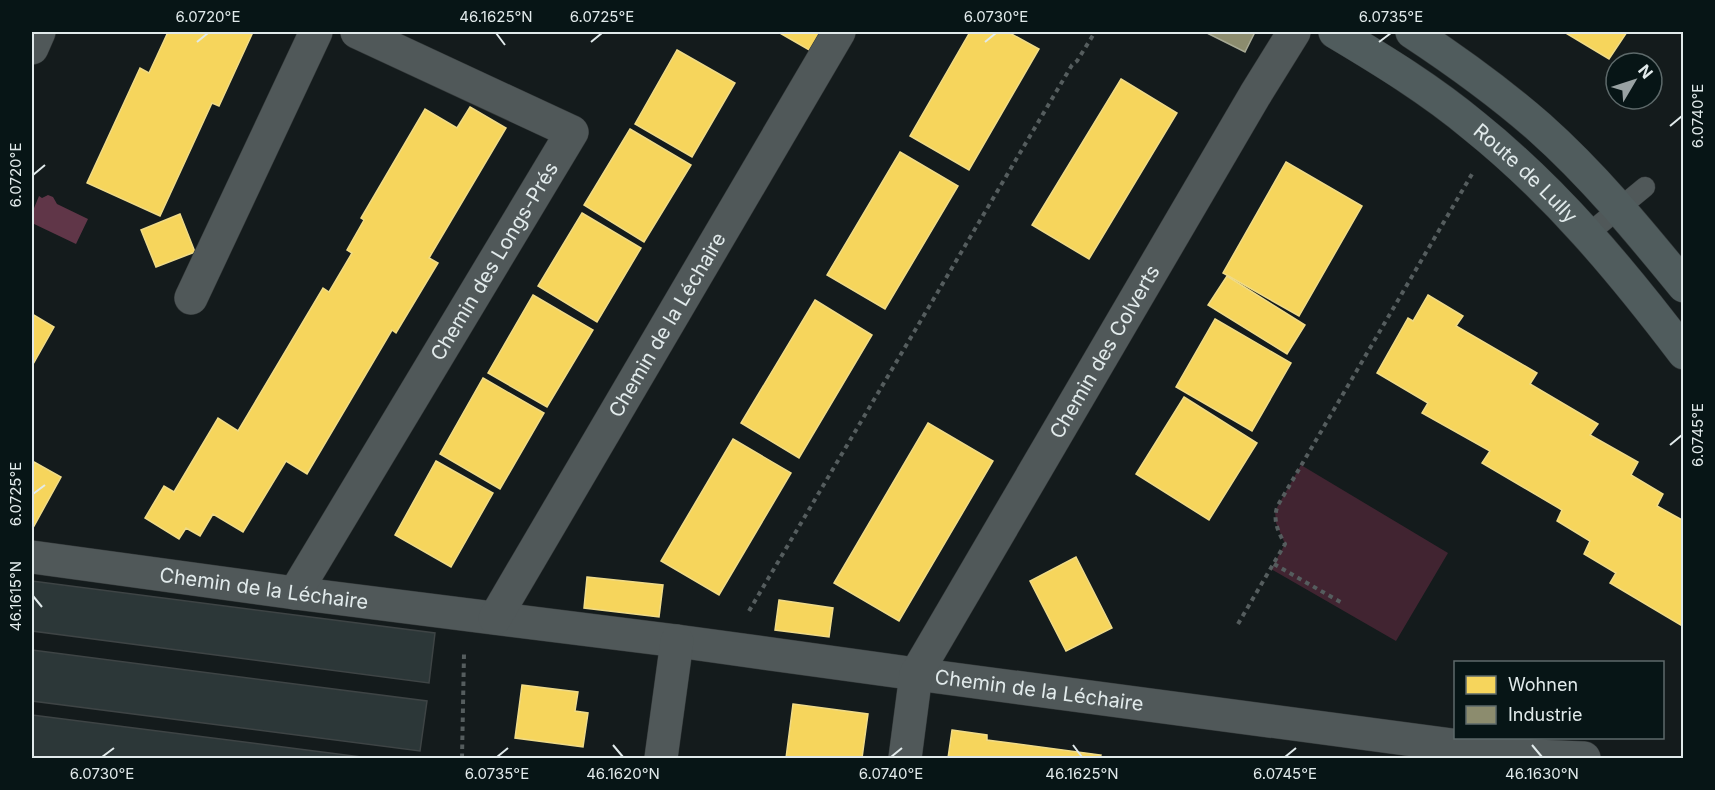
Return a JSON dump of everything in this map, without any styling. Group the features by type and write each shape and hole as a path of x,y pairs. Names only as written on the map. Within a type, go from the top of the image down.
{"main road":[{"name":"Route de Lully","path":"1335,32 1411,80 1473,124 1540,185 1588,234 1647,304 1683,352"},
{"name":"Route de Lully","path":"1412,32 1498,93 1540,128 1619,209 1683,286"}],"street":[{"path":"32,48 39,32"},
{"path":"191,298 316,32"},
{"name":"Chemin des Longs-Prés","path":"295,593 572,132 357,32"},
{"name":"Chemin de la Léchaire","path":"481,616 839,32"},
{"name":"Chemin des Colverts","path":"916,674 1294,32"},
{"name":"Chemin de la Léchaire","path":"32,557 1534,756 1584,759"},
{"path":"661,759 676,641"},
{"path":"905,759 916,674"}],"lane":[{"path":"1588,234 1645,187"}],"path":[{"path":"728,648 1072,65 1077,61 1095,32"},
{"path":"1238,624 1285,544 1276,523 1278,505 1470,179 1472,168"},
{"path":"1274,564 1342,603"},
{"path":"462,759 463,671 481,616"}],"shaded area":[{"path":"48,195 53,197 57,204 88,219 76,244 32,223 32,213 39,196 42,198"},
{"path":"1301,465 1448,553 1396,641 1271,569 1285,544 1276,523 1275,511"}],"building: Wohnen":[{"path":"168,32 253,32 219,106 212,103 160,216 87,183 140,68 149,73"},
{"path":"778,32 823,32 811,51"},
{"path":"970,32 1008,32 1039,49 969,170 910,136"},
{"path":"1564,32 1627,32 1614,51 1604,51 1604,56"},
{"path":"677,50 735,83 692,157 635,124"},
{"path":"1121,79 1177,113 1089,259 1032,225"},
{"path":"470,107 506,128 429,258 438,263 396,333 392,330 307,474 286,461 243,532 213,514 200,536 186,528 179,539 145,518 164,486 174,492 218,418 238,431 323,288 329,292 352,253 347,250 364,220 361,218 425,109 457,128"},
{"path":"630,129 691,165 644,242 584,205"},
{"path":"900,152 958,186 885,309 827,275"},
{"path":"1286,162 1362,206 1299,316 1223,273"},
{"path":"582,213 641,248 597,322 538,286"},
{"path":"180,214 195,252 156,267 141,230"},
{"path":"1227,276 1305,325 1287,354 1208,305"},
{"path":"533,295 593,330 547,407 488,373"},
{"path":"1428,295 1463,316 1456,326 1537,373 1530,384 1598,424 1590,435 1638,462 1631,475 1663,494 1657,506 1684,521 1684,627 1610,583 1616,573 1584,554 1590,541 1557,521 1562,510 1482,463 1490,451 1422,413 1428,403 1377,373 1408,318 1413,321"},
{"path":"815,300 872,335 799,458 741,423"},
{"path":"32,314 54,327 32,366"},
{"path":"1215,319 1291,363 1252,431 1176,387"},
{"path":"483,378 544,413 500,489 440,454"},
{"path":"1184,397 1257,443 1209,520 1136,474"},
{"path":"928,423 993,461 899,621 834,583"},
{"path":"733,439 791,473 719,595 661,561"},
{"path":"436,461 493,493 451,567 395,535"},
{"path":"34,462 61,477 34,526 32,524 32,467"},
{"path":"1076,557 1112,628 1066,651 1030,581"},
{"path":"587,577 663,585 659,617 584,608"},
{"path":"779,600 833,608 829,637 775,630"},
{"path":"522,685 578,692 575,711 588,713 583,747 515,738"},
{"path":"793,704 868,714 862,758 786,758"},
{"path":"952,730 987,735 987,740 1101,755 1100,758 948,758"}],"building: Industrie":[{"path":"1205,32 1255,32 1245,52"}],"building: Sonstige":[{"path":"32,581 435,633 429,683 32,631"},
{"path":"32,650 427,701 420,751 32,701"},
{"path":"32,715 369,758 32,758"}]}
